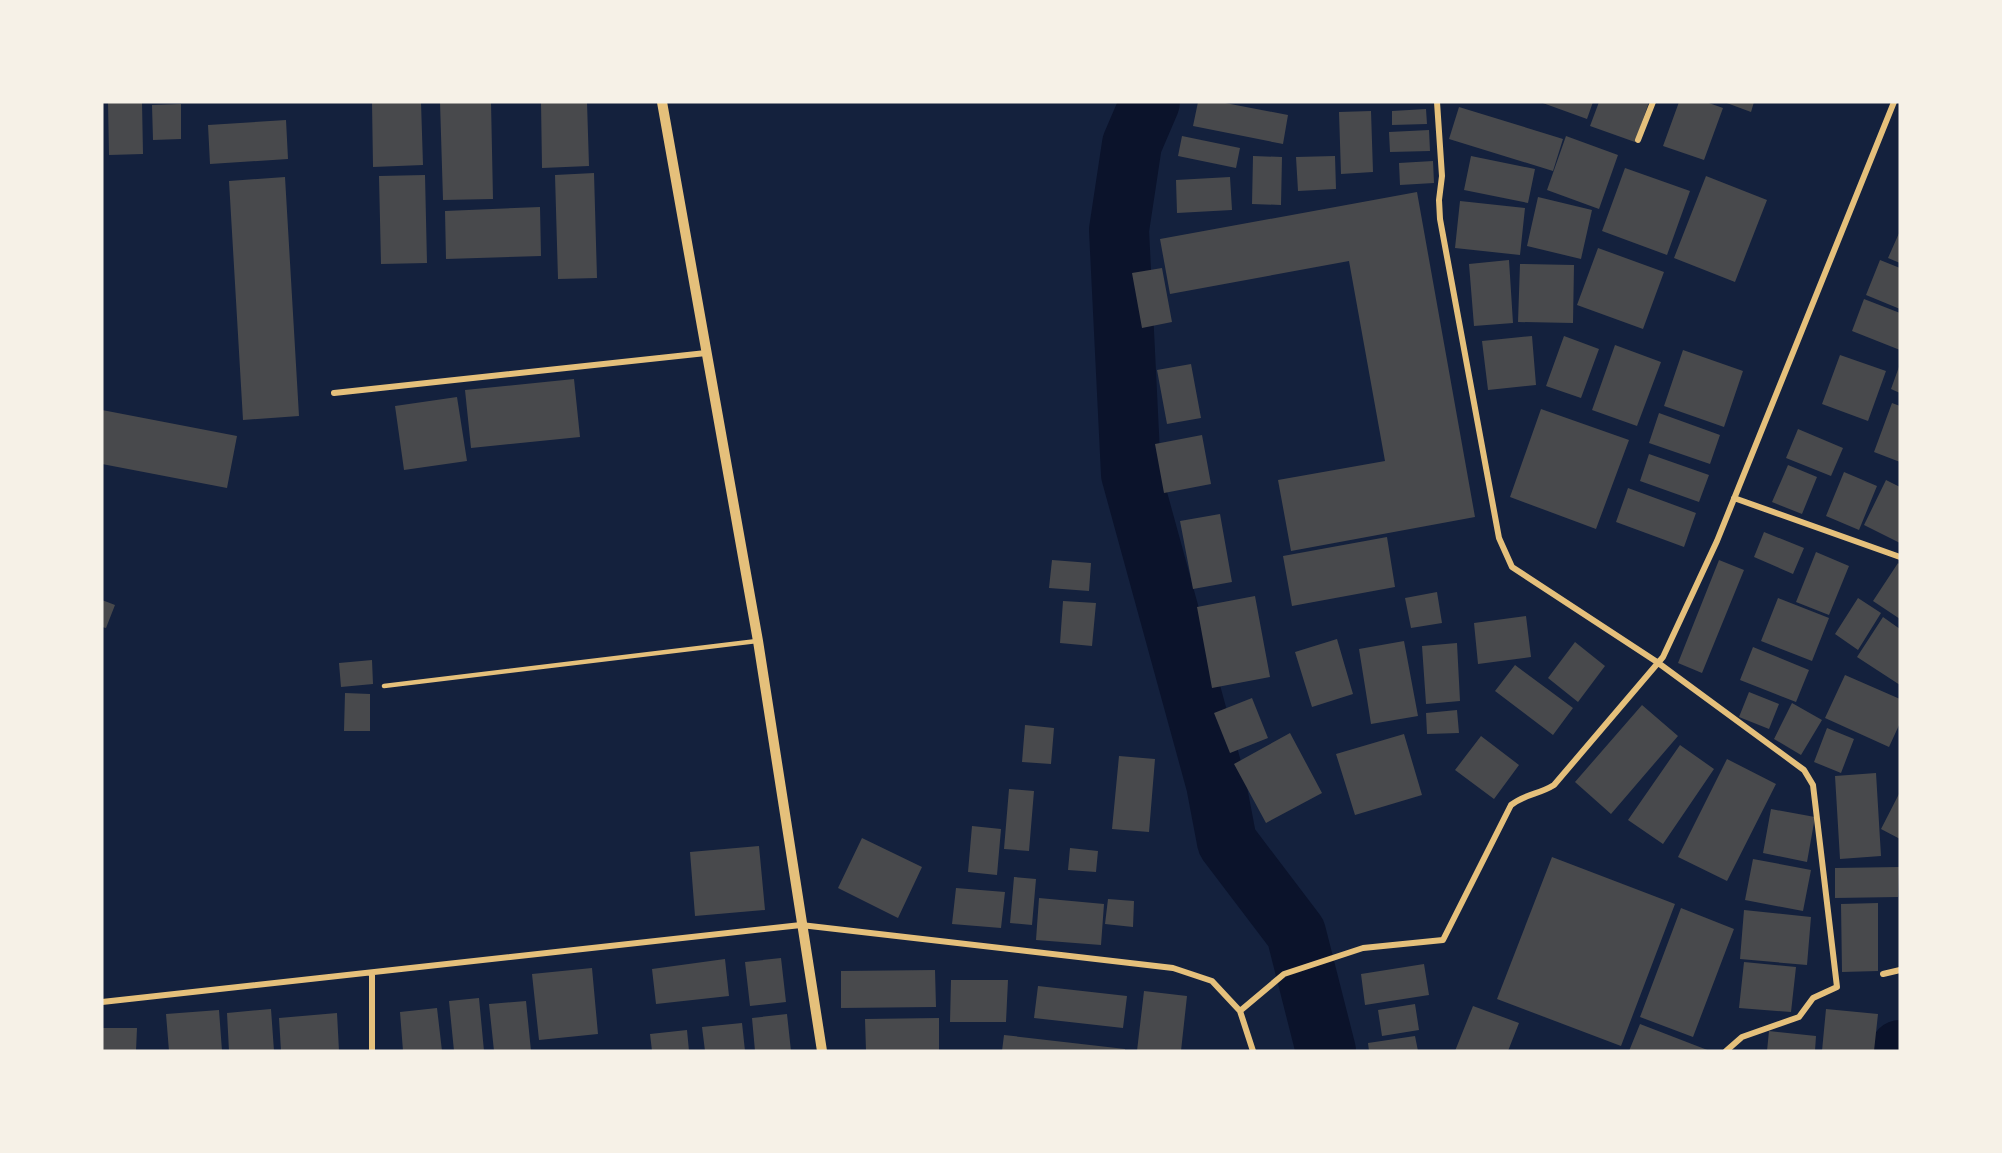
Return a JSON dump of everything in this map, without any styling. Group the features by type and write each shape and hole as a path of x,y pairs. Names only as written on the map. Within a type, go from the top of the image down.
{"street":[{"path":"662,102 758,641 822,1051"},
{"path":"1437,102 1442,176 1439,200 1440,219 1499,538 1512,567 1657,662 1804,770 1814,785 1837,987 1813,998 1799,1017 1742,1037 1726,1051"},
{"path":"1638,140 1653,102"},
{"path":"1240,1011 1284,974 1363,948 1443,940 1511,805 1524,795 1544,792 1554,785 1657,662 1664,657 1734,498 1894,102"},
{"path":"334,393 706,354"},
{"path":"1734,498 1900,557"},
{"path":"102,1002 801,925 1173,968 1212,981 1240,1011 1253,1051"},
{"path":"1883,974 1900,970"},
{"path":"372,974 372,1051"}],"lane":[{"path":"384,686 758,641"}],"building":[{"path":"108,102 142,102 143,154 109,155"},
{"path":"372,102 421,102 423,165 373,167"},
{"path":"440,102 491,102 493,199 443,200"},
{"path":"541,102 587,102 589,166 542,168"},
{"path":"1198,102 1220,102 1288,115 1283,144 1193,126"},
{"path":"1540,102 1593,102 1587,119"},
{"path":"1599,102 1649,102 1635,142 1590,126"},
{"path":"1679,102 1706,102 1723,108 1704,160 1663,146"},
{"path":"1724,102 1754,102 1751,112"},
{"path":"181,104 181,139 153,140 152,105"},
{"path":"1459,107 1563,139 1553,171 1449,139"},
{"path":"1426,109 1427,124 1392,125 1392,111"},
{"path":"1371,111 1373,172 1341,174 1339,112"},
{"path":"286,120 288,159 210,164 208,125"},
{"path":"1429,130 1430,151 1390,152 1389,132"},
{"path":"1182,136 1240,148 1236,168 1178,156"},
{"path":"1566,136 1618,155 1599,209 1547,190"},
{"path":"1253,156 1282,157 1281,205 1252,204"},
{"path":"1335,156 1336,189 1298,191 1296,157"},
{"path":"1471,156 1535,169 1528,203 1464,190"},
{"path":"1433,161 1434,183 1400,185 1399,163"},
{"path":"1625,168 1690,191 1667,255 1602,231"},
{"path":"594,173 597,278 558,279 555,175"},
{"path":"425,175 427,263 381,264 379,176"},
{"path":"1706,176 1767,200 1735,282 1674,258"},
{"path":"285,177 299,416 243,420 229,181"},
{"path":"1230,177 1232,210 1177,213 1176,180"},
{"path":"1417,192 1475,517 1291,551 1278,480 1385,461 1349,261 1170,294 1160,239"},
{"path":"1538,197 1592,210 1581,259 1527,246"},
{"path":"1460,201 1525,208 1520,255 1455,248"},
{"path":"540,207 541,256 446,259 445,211"},
{"path":"1900,231 1900,263 1888,258"},
{"path":"1598,248 1664,272 1643,329 1577,305"},
{"path":"1509,260 1513,323 1474,326 1469,264"},
{"path":"1880,260 1900,268 1900,309 1866,295"},
{"path":"1520,264 1574,265 1573,323 1518,322"},
{"path":"1162,268 1172,322 1142,328 1132,273"},
{"path":"1864,299 1900,313 1900,350 1852,331"},
{"path":"1532,336 1536,385 1488,390 1482,341"},
{"path":"1564,336 1599,349 1581,398 1546,386"},
{"path":"1615,345 1661,362 1637,426 1592,410"},
{"path":"1683,350 1743,371 1724,427 1664,406"},
{"path":"1840,355 1886,371 1868,421 1822,404"},
{"path":"1191,364 1201,418 1167,424 1157,370"},
{"path":"1900,364 1900,393 1891,389"},
{"path":"574,379 580,437 471,448 465,390"},
{"path":"457,397 467,461 404,470 395,406"},
{"path":"1892,403 1900,406 1900,462 1874,452"},
{"path":"1541,409 1629,440 1596,529 1510,497"},
{"path":"102,410 237,436 227,488 102,464"},
{"path":"1659,413 1720,435 1710,464 1649,443"},
{"path":"1798,429 1843,448 1831,476 1786,458"},
{"path":"1202,435 1211,484 1164,493 1155,444"},
{"path":"1649,454 1709,475 1699,502 1640,481"},
{"path":"1788,465 1817,477 1802,514 1772,502"},
{"path":"1844,472 1877,486 1859,530 1826,516"},
{"path":"1886,480 1900,487 1900,543 1864,525"},
{"path":"1628,488 1696,513 1684,547 1616,522"},
{"path":"1220,514 1232,582 1193,589 1180,521"},
{"path":"1764,532 1804,548 1793,574 1754,557"},
{"path":"1387,537 1395,587 1292,606 1283,556"},
{"path":"1816,552 1849,566 1829,615 1796,602"},
{"path":"1052,560 1091,563 1089,591 1049,588"},
{"path":"1719,560 1744,570 1702,673 1678,663"},
{"path":"1898,563 1900,565 1900,619 1873,601"},
{"path":"1437,592 1442,623 1411,628 1405,598"},
{"path":"1255,596 1270,677 1212,688 1197,607"},
{"path":"1778,598 1829,618 1812,661 1761,641"},
{"path":"1858,598 1881,613 1858,650 1835,634"},
{"path":"102,600 115,605 106,628 102,627"},
{"path":"1063,601 1096,603 1092,646 1060,643"},
{"path":"1526,616 1531,657 1478,664 1474,623"},
{"path":"1883,617 1900,629 1900,685 1857,657"},
{"path":"1337,639 1353,694 1312,707 1295,652"},
{"path":"1404,641 1418,716 1371,724 1359,649"},
{"path":"1575,642 1605,666 1578,702 1548,678"},
{"path":"1457,643 1460,701 1426,704 1422,646"},
{"path":"1753,647 1809,670 1796,702 1740,680"},
{"path":"372,660 373,684 341,687 339,663"},
{"path":"1515,665 1573,708 1553,735 1495,691"},
{"path":"1845,675 1900,699 1900,723 1889,747 1825,718"},
{"path":"1749,692 1779,704 1769,729 1739,717"},
{"path":"345,693 370,694 370,731 344,731"},
{"path":"1252,698 1268,738 1230,753 1214,713"},
{"path":"1792,703 1822,720 1801,755 1774,739"},
{"path":"1642,705 1678,736 1611,814 1575,782"},
{"path":"1457,710 1459,733 1427,734 1426,713"},
{"path":"1025,725 1054,728 1051,764 1022,762"},
{"path":"1827,728 1854,739 1841,773 1814,762"},
{"path":"1290,733 1322,793 1266,823 1234,764"},
{"path":"1404,734 1422,795 1355,815 1336,754"},
{"path":"1481,736 1519,765 1494,799 1455,770"},
{"path":"1680,745 1714,769 1663,844 1628,820"},
{"path":"1119,756 1155,759 1149,832 1112,829"},
{"path":"1727,759 1776,784 1727,881 1678,857"},
{"path":"1876,773 1881,856 1840,859 1835,776"},
{"path":"1009,789 1034,791 1029,851 1004,849"},
{"path":"1900,792 1900,839 1881,829"},
{"path":"1771,809 1815,817 1807,862 1763,853"},
{"path":"972,826 1001,829 997,875 968,872"},
{"path":"862,838 922,867 898,918 838,888"},
{"path":"759,846 765,910 695,916 690,852"},
{"path":"1070,848 1098,851 1096,872 1068,870"},
{"path":"1552,857 1675,904 1621,1046 1497,999"},
{"path":"1753,859 1811,870 1803,911 1745,900"},
{"path":"1899,867 1898,897 1835,898 1835,868"},
{"path":"1014,877 1036,879 1032,925 1010,923"},
{"path":"956,888 1005,892 1001,928 952,924"},
{"path":"1039,898 1104,904 1101,945 1036,940"},
{"path":"1108,899 1134,901 1133,927 1105,924"},
{"path":"1878,903 1878,971 1842,972 1841,904"},
{"path":"1681,908 1734,929 1693,1037 1640,1017"},
{"path":"1744,910 1811,917 1807,965 1740,959"},
{"path":"781,958 786,1002 750,1006 745,962"},
{"path":"725,959 729,996 656,1004 652,969"},
{"path":"1744,962 1796,967 1791,1012 1739,1008"},
{"path":"1424,964 1429,995 1365,1005 1361,974"},
{"path":"592,968 598,1034 539,1040 532,974"},
{"path":"935,970 936,1007 841,1008 841,971"},
{"path":"951,980 1008,980 1006,1022 950,1022"},
{"path":"1038,986 1127,996 1123,1028 1034,1018"},
{"path":"1144,991 1187,996 1181,1051 1137,1051"},
{"path":"479,998 484,1051 454,1051 449,1001"},
{"path":"526,1001 531,1051 494,1051 489,1004"},
{"path":"1415,1004 1419,1030 1382,1036 1378,1010"},
{"path":"1473,1006 1519,1023 1508,1051 1455,1051"},
{"path":"437,1008 442,1051 403,1051 400,1012"},
{"path":"271,1009 274,1051 229,1051 227,1013"},
{"path":"1826,1009 1878,1014 1874,1051 1822,1051"},
{"path":"219,1010 222,1051 169,1051 166,1014"},
{"path":"337,1013 339,1051 281,1051 279,1018"},
{"path":"787,1014 791,1051 755,1051 752,1018"},
{"path":"939,1018 939,1051 866,1051 865,1019"},
{"path":"742,1023 745,1051 705,1051 702,1027"},
{"path":"1640,1024 1710,1051 1629,1051"},
{"path":"102,1028 137,1028 136,1051 102,1051"},
{"path":"687,1030 689,1051 652,1051 650,1034"},
{"path":"1769,1031 1816,1036 1815,1051 1767,1051"},
{"path":"1004,1035 1125,1049 1125,1051 1002,1051"},
{"path":"1415,1036 1418,1051 1369,1051 1368,1043"}],"waterway":[{"path":"1150,102 1132,144 1119,230 1131,474 1216,784 1227,842 1296,933 1326,1051"}]}
